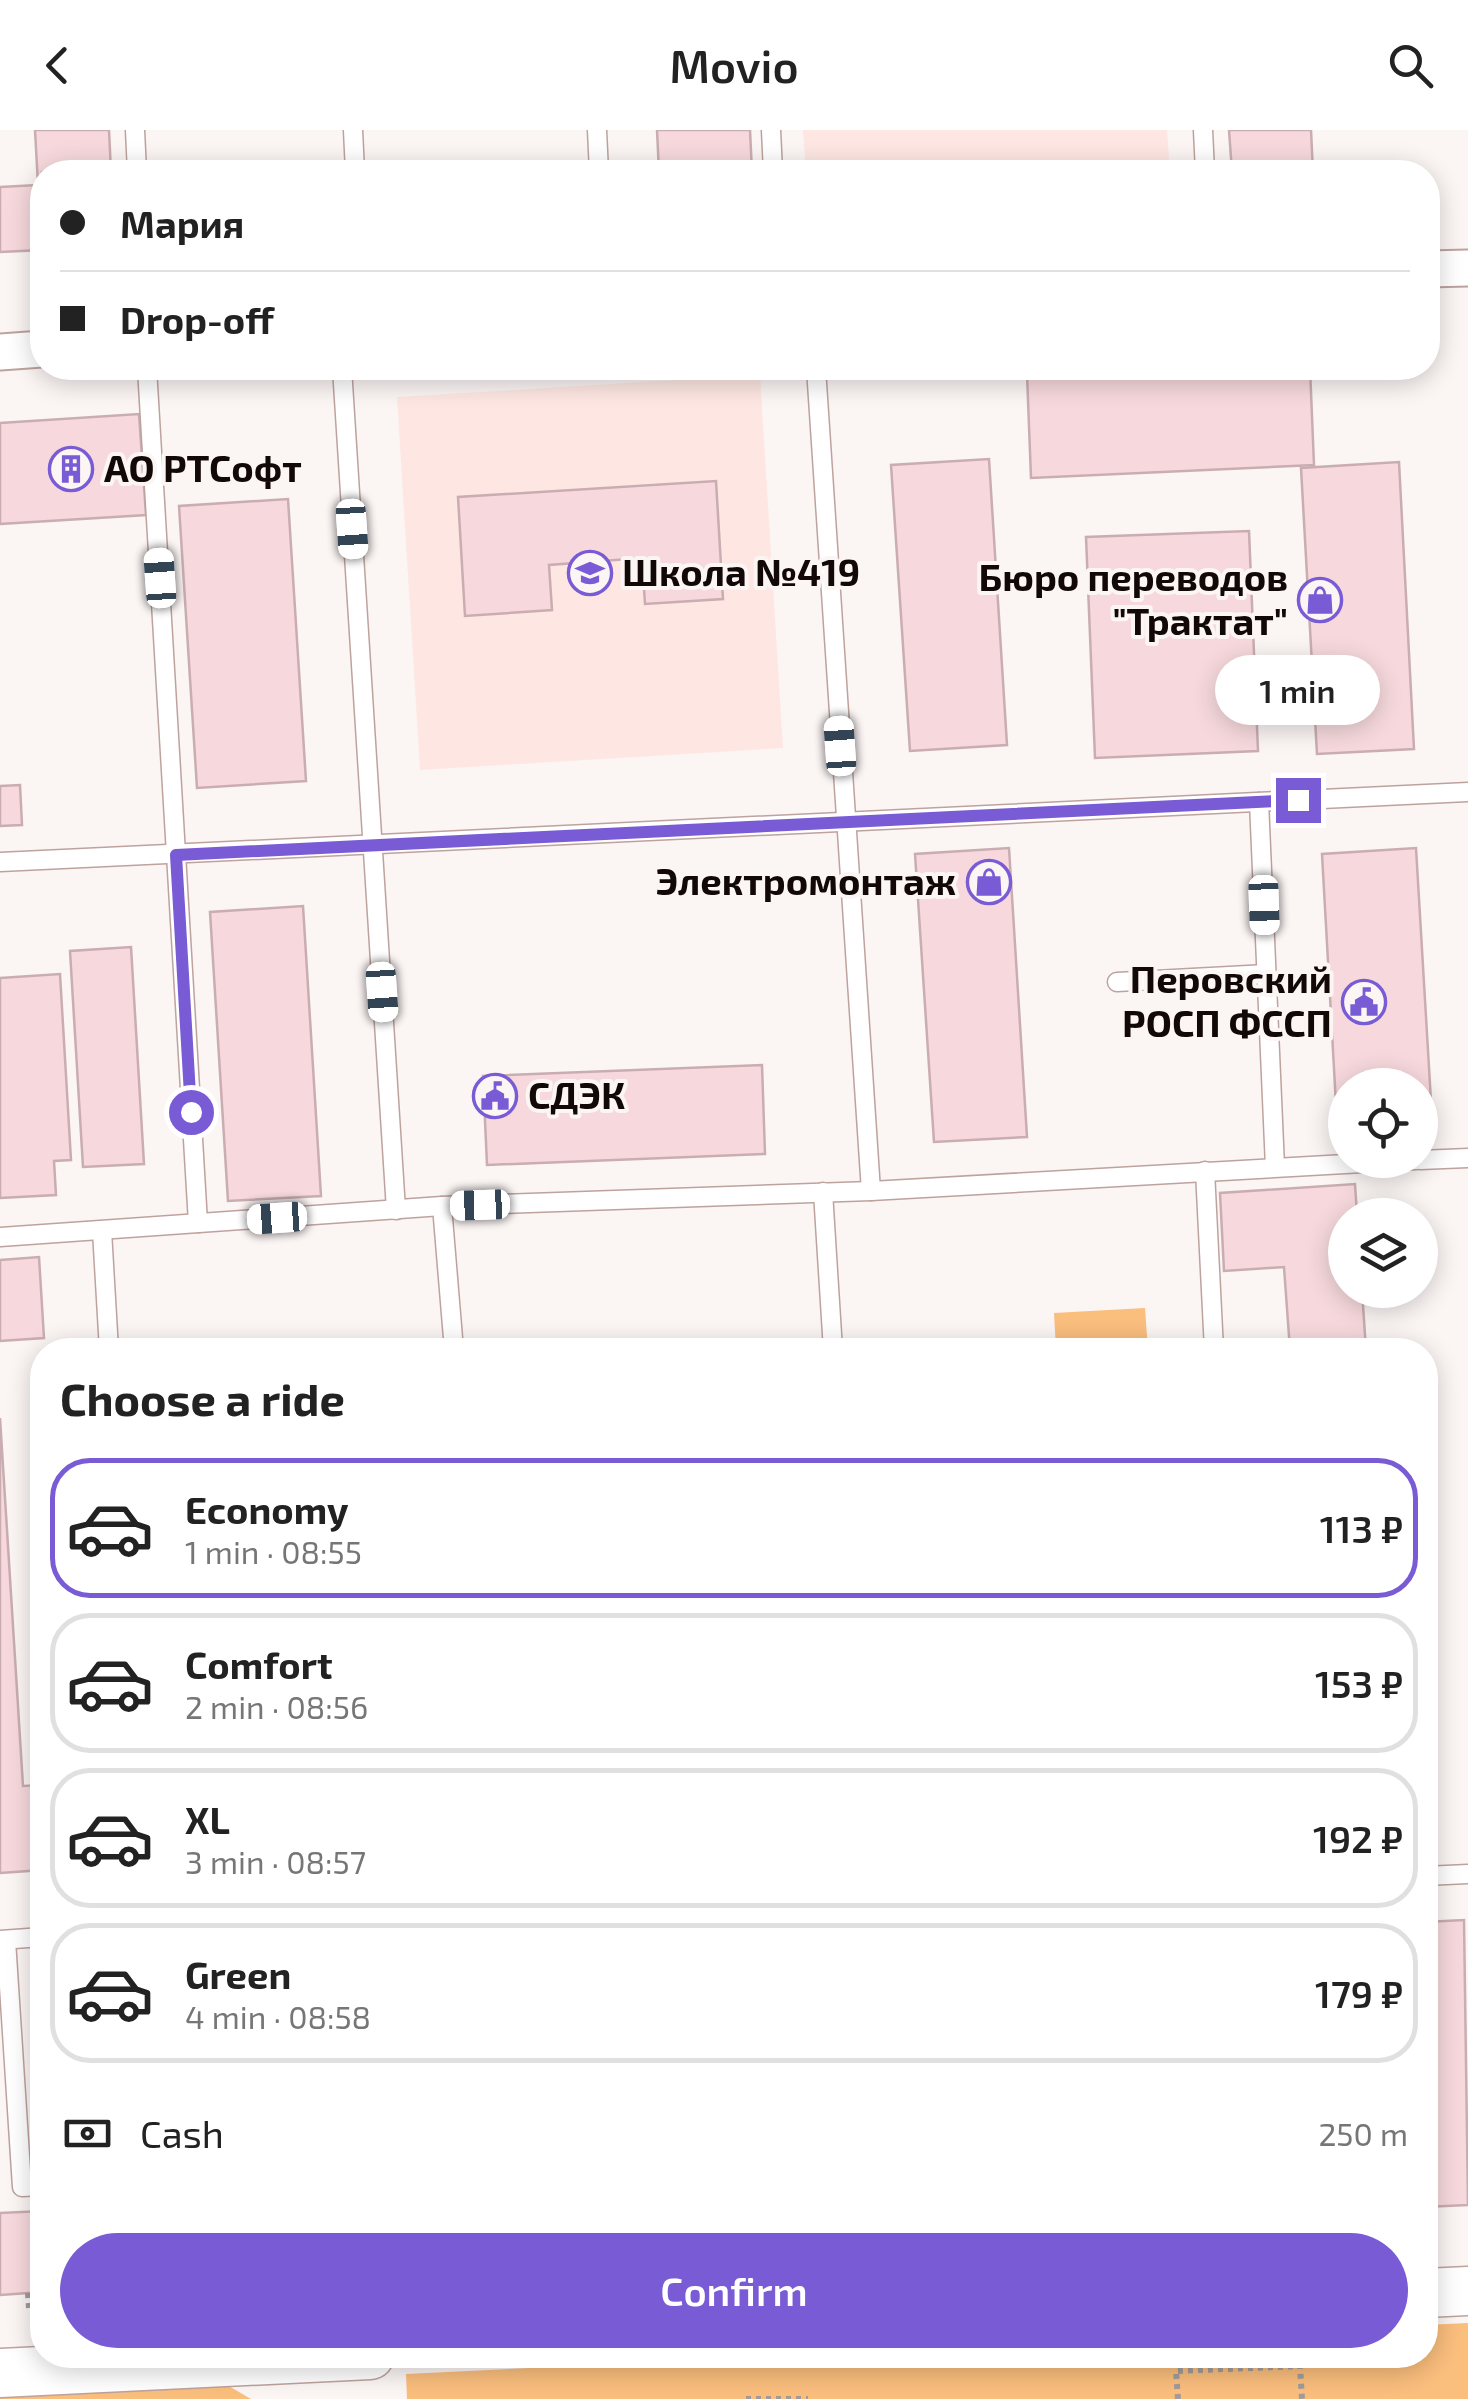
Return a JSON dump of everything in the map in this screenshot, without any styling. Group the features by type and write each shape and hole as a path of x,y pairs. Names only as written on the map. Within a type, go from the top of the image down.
{"main road":[{"path":"1438,2293 1468,2291"},
{"path":"0,2373 312,2378 337,2368"}],"street":[{"path":"1440,269 1468,268"},
{"path":"0,352 30,350"}],"lane":[{"path":"135,130 136,160"},
{"path":"353,130 354,160"},
{"path":"597,130 598,160"},
{"path":"770,130 772,160"},
{"path":"1203,130 1204,160"},
{"path":"149,380 198,1223"},
{"path":"343,380 396,1210"},
{"path":"817,380 870,1191"},
{"path":"0,862 1468,792"},
{"path":"1259,802 1275,1167"},
{"path":"1117,982 1266,974"},
{"path":"1438,1159 1468,1158"},
{"path":"0,1238 442,1206 870,1191 1328,1164"},
{"path":"1204,1171 1213,1338"},
{"path":"822,1192 832,1338"},
{"path":"442,1206 453,1338"},
{"path":"102,1231 108,1338"},
{"path":"1438,1875 1468,1874"},
{"path":"30,1939 3,1940 22,2188 30,2187"}],"path":[{"path":"28,2293 29,2308"},
{"path":"1178,2399 1176,2371 1250,2368"},
{"path":"1300,2368 1302,2399"},
{"path":"746,2399 808,2399"}],"shaded area":[{"path":"803,130 1167,130 1169,160 805,160"},
{"name":"Школа №419","path":"678,380 760,380 783,748 420,770 397,397"},
{"path":"1145,1308 1147,1338 1055,1338 1054,1313"},
{"path":"1468,2323 1468,2399 407,2399 406,2374 531,2368 1438,2368 1438,2324"},
{"path":"227,2385 251,2399 0,2399 0,2398"}],"building":[{"path":"35,130 109,130 110,160 37,160"},
{"path":"657,130 750,130 751,160 658,160"},
{"path":"1229,130 1311,130 1312,160 1231,160"},
{"path":"30,186 30,251 0,252 0,187"},
{"path":"1027,380 1310,380 1314,465 1031,478"},
{"name":"АО РТСофт","path":"139,414 146,515 0,524 0,423"},
{"path":"989,459 1007,745 910,751 891,465"},
{"path":"1399,462 1414,749 1317,754 1301,468"},
{"path":"716,481 723,599 645,604 642,558 549,565 552,610 465,616 458,497"},
{"path":"288,499 306,781 197,788 179,506"},
{"path":"1249,531 1258,751 1095,758 1086,537"},
{"path":"20,785 22,825 0,826 0,786"},
{"path":"1009,848 1027,1137 934,1142 915,854"},
{"path":"1416,848 1429,1068 1334,1068 1322,854"},
{"path":"303,906 321,1196 228,1201 210,912"},
{"path":"131,947 144,1164 83,1167 70,951"},
{"path":"60,974 71,1160 54,1161 56,1195 0,1198 0,978"},
{"path":"762,1065 765,1154 487,1165 483,1076"},
{"path":"1355,1184 1356,1198 1328,1198 1328,1308 1363,1308 1365,1338 1289,1338 1284,1267 1224,1271 1220,1193"},
{"path":"39,1257 44,1338 0,1341 0,1260"},
{"path":"0,1418 23,1786 30,1786 30,1871 0,1873"},
{"path":"1464,1920 1468,2205 1438,2206 1438,1921"},
{"path":"30,2212 30,2293 0,2295 0,2213"}],"place":[{"name":"АО РТСофт","path":"71,469"},
{"name":"Школа №419","path":"590,573"},
{"name":"Бюро переводов \"Трактат\"","path":"1320,600"},
{"name":"Электромонтаж","path":"989,882"},
{"name":"Перовский РОСП ФССП","path":"1364,1002"},
{"name":"СДЭК","path":"495,1096"}],"route":[{"path":"191,1112 176,855 1298,800"}]}
